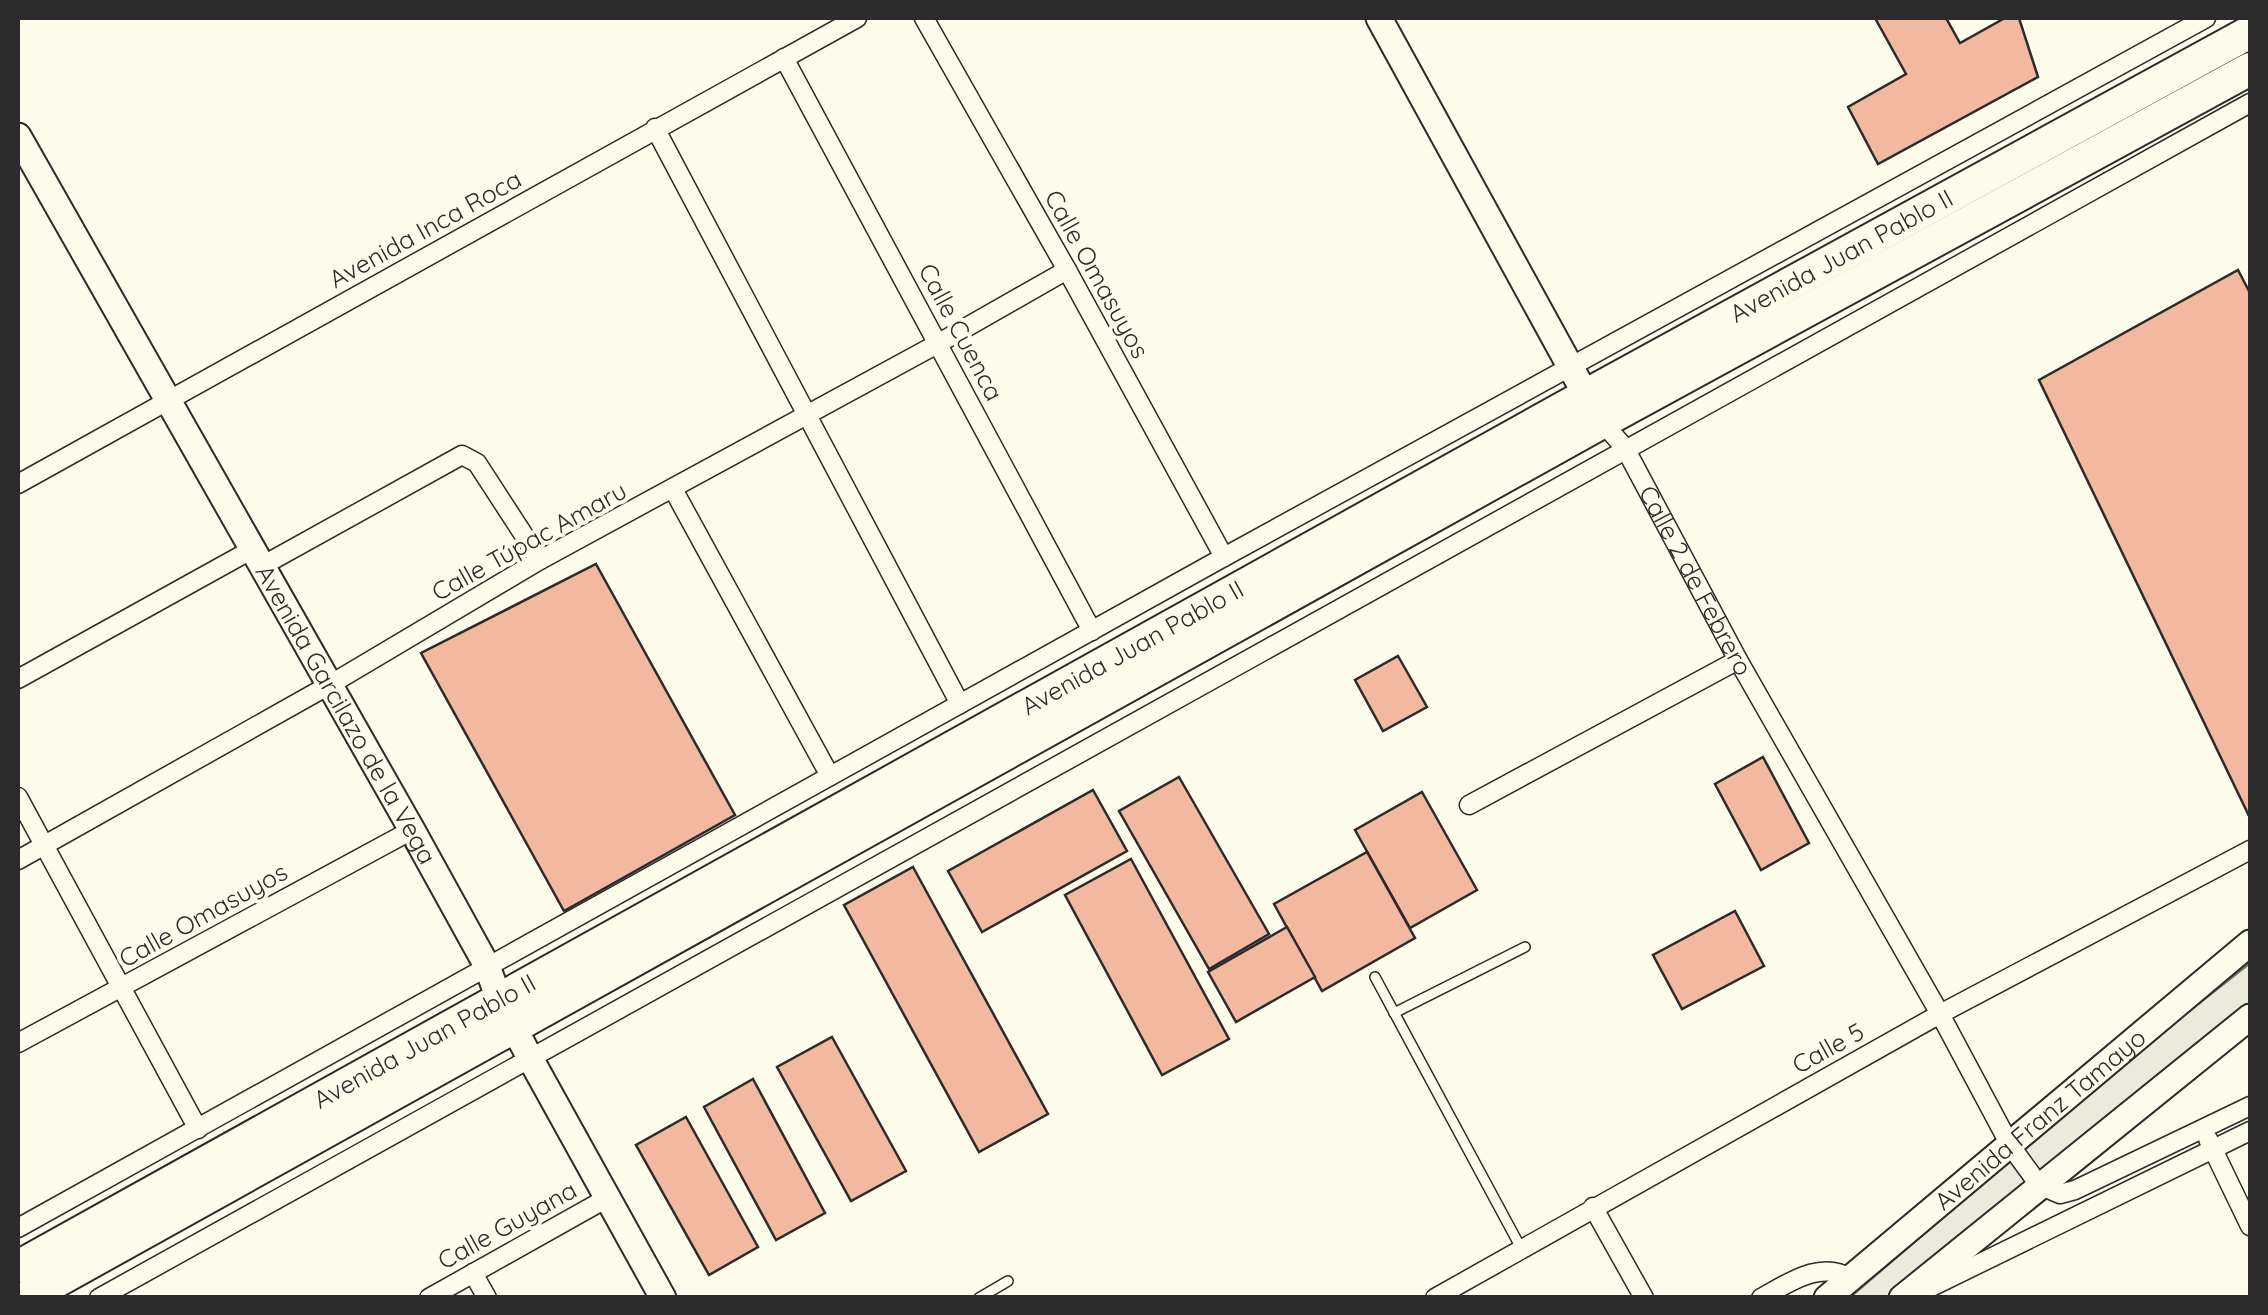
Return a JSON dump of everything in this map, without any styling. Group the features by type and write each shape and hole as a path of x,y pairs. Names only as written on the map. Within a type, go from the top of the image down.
{"highway":[{"name":"Avenida Juan Pablo II","path":"18,1267 506,1012 1593,409 2250,32"},
{"name":"Avenida Juan Pablo II","path":"1593,409 2250,69"},
{"name":"Avenida Juan Pablo II","path":"26,1298 506,1012"}],"street":[{"name":"Avenida Inca Roca","path":"18,484 857,18"},
{"name":"Calle Omasuyos","path":"924,18 1224,557"},
{"name":"Calle 2 de Febrero","path":"1379,18 1568,368 1593,409 1625,448 1738,660 1940,1014 2010,1145 2039,1185"},
{"name":"Avenida Juan Pablo II","path":"18,1228 1224,557 2206,18"},
{"name":"Calle Cuenca","path":"784,58 1092,631"},
{"path":"100,1298 2250,103"},
{"path":"655,128 960,704"},
{"name":"Avenida Garcilazo de la Vega","path":"18,136 412,830 487,966 530,1058 662,1298"},
{"name":"Calle Túpac Amaru","path":"18,860 331,684 540,560 1067,270"},
{"path":"18,679 462,456 477,463 540,560"},
{"path":"673,489 830,776"},
{"path":"1469,804 1738,660"},
{"path":"18,798 198,1129"},
{"name":"Calle Omasuyos","path":"18,1043 412,830"},
{"name":"Calle 5","path":"1435,1298 1940,1014 2250,850"},
{"name":"Avenida Franz Tamayo","path":"1828,1298 2250,943"},
{"name":"Avenida Franz Tamayo","path":"1905,1298 2250,1017"},
{"path":"2039,1185 2060,1194 2075,1190 2250,1106"},
{"path":"2204,1129 2250,1226"},
{"path":"1905,1298 2250,1131"},
{"name":"Calle Guyana","path":"429,1298 609,1197"},
{"path":"1593,1207 1644,1298"},
{"path":"1762,1298 1800,1277 1828,1270 1850,1278"},
{"path":"472,1273 487,1298"}],"lane":[{"path":"1394,1013 1525,948"},
{"path":"1375,977 1520,1248"},
{"path":"979,1298 1008,1282"}],"shaded area":[{"path":"2250,963 2250,1006 2103,1132 1889,1297 1849,1298 2121,1065"}],"building":[{"path":"1875,18 1946,18 1960,43 2005,18 2019,18 2038,77 1878,164 1848,107 1906,74"},
{"path":"2238,270 2250,293 2250,818 2039,380"},
{"path":"596,564 735,815 564,911 421,653"},
{"path":"1398,656 1427,707 1383,731 1355,680"},
{"path":"1763,757 1809,843 1761,870 1715,784"},
{"path":"1179,777 1269,934 1209,969 1119,811"},
{"path":"1093,790 1127,851 982,932 948,871"},
{"path":"1422,792 1477,890 1410,928 1355,830"},
{"path":"1367,852 1415,938 1322,991 1274,904"},
{"path":"1131,859 1229,1039 1162,1075 1065,895"},
{"path":"913,867 1048,1114 979,1152 844,905"},
{"path":"1735,911 1764,966 1682,1009 1653,955"},
{"path":"1287,927 1315,977 1236,1022 1208,972"},
{"path":"832,1037 906,1171 851,1201 777,1067"},
{"path":"753,1079 825,1213 776,1240 704,1107"},
{"path":"686,1117 758,1247 709,1275 636,1145"}]}
